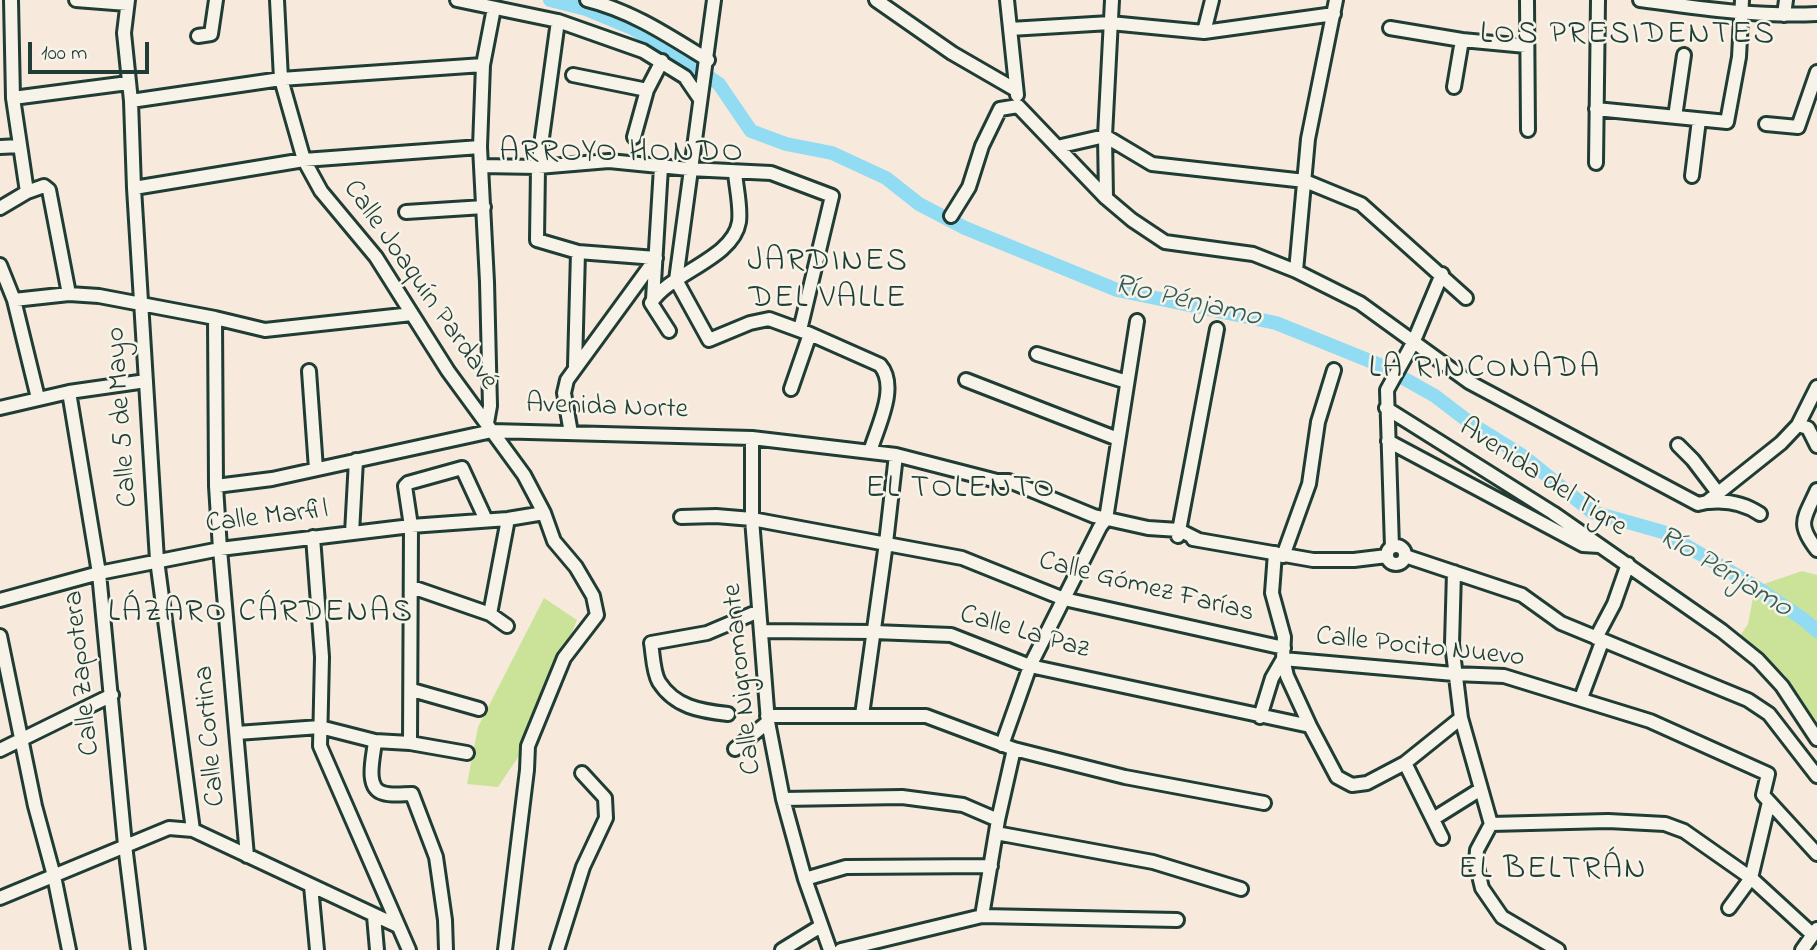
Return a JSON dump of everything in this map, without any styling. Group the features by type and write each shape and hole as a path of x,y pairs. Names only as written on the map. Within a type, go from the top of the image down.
{"street":[{"path":"11,0 5,33 27,192"},
{"path":"76,0 127,2"},
{"path":"198,36 211,34 216,0"},
{"name":"Calle Joaquín Pardavé","path":"277,0 281,79 304,160 321,191 376,257 448,370 524,475 544,513 554,541 576,567 593,596 597,615 564,658 528,746 505,950"},
{"path":"457,0 558,22 643,51 685,77 700,94"},
{"path":"587,0 613,6 661,31 706,65"},
{"path":"714,0 676,280 709,340 750,323 769,319 880,365 887,373 887,397 870,452"},
{"path":"876,0 952,53 1016,90"},
{"path":"1007,0 1018,106 1110,201 1153,234 1166,242 1253,254 1296,271 1360,303 1469,382 1689,500 1698,504 1722,500 1748,506 1760,514"},
{"path":"1110,201 1105,136 1112,0"},
{"path":"1204,32 1212,0"},
{"path":"1296,271 1308,139 1336,0"},
{"path":"1527,0 1528,130"},
{"path":"1596,163 1598,0"},
{"path":"1640,0 1741,6 1784,15 1817,13"},
{"path":"1784,15 1787,0"},
{"name":"Calle 5 de Mayo","path":"127,2 124,33 131,101 157,560 193,830"},
{"path":"1596,109 1727,122 1739,57 1741,6"},
{"path":"490,427 480,146 483,65 494,8"},
{"path":"1010,29 1110,23 1204,32 1334,14"},
{"path":"558,22 538,167 537,240 578,252 656,258"},
{"path":"1391,29 1526,46"},
{"path":"1454,87 1462,40"},
{"path":"1675,117 1684,55"},
{"path":"634,136 647,90 662,61"},
{"path":"131,101 281,79 483,65"},
{"path":"1766,124 1798,127 1817,72"},
{"path":"573,75 647,90"},
{"path":"13,98 128,83"},
{"path":"951,216 969,187 982,146 1000,109 1018,106"},
{"path":"1692,176 1699,120"},
{"path":"1057,147 1105,136 1152,164 1305,181 1361,204 1466,298"},
{"path":"0,147 20,146"},
{"path":"134,188 304,160 480,146"},
{"path":"481,166 538,167 609,161 771,173 832,196 791,389"},
{"path":"662,167 652,301 669,331"},
{"path":"652,301 676,280 707,261 736,232 739,221 734,172"},
{"path":"0,208 27,192 44,186 49,190 69,294"},
{"path":"406,212 484,207"},
{"path":"575,367 578,252"},
{"path":"571,433 564,393 567,380 656,258"},
{"path":"0,265 13,300 38,398"},
{"path":"1389,552 1387,390 1413,343 1441,274"},
{"path":"13,300 69,294 99,296 265,330 412,314"},
{"name":"Calle Cortina","path":"215,318 216,486 247,856"},
{"path":"982,916 1008,747 1030,666 1103,523 1137,321"},
{"path":"1178,533 1217,329"},
{"path":"1037,354 1127,382"},
{"path":"1335,370 1318,422 1309,484 1279,554 1272,593 1284,637 1283,654 1287,676 1337,777 1352,785 1367,783 1405,763 1461,718"},
{"path":"309,371 316,469"},
{"path":"0,408 69,392 146,380"},
{"path":"966,380 1118,439"},
{"path":"1817,387 1808,427 1817,446"},
{"name":"Calle Zapotera","path":"69,392 99,573 125,845 138,950"},
{"name":"Avenida del Tigre","path":"1386,408 1629,564 1758,660 1782,686 1817,739"},
{"name":"Avenida Norte","path":"216,486 272,479 490,427 571,433 752,438 896,455 981,475 997,481 1005,489 1145,536 1178,533 1199,540 1313,560 1354,560 1389,552 1389,561 1397,565 1402,563 1405,556 1454,572"},
{"path":"1707,502 1781,443 1808,427"},
{"name":"Calle Nigromante","path":"752,438 752,519 768,719 783,799 805,879 830,950"},
{"path":"1388,441 1583,545 1603,547"},
{"path":"1678,445 1718,493"},
{"path":"862,715 896,455"},
{"path":"352,533 356,460"},
{"path":"410,743 411,526 405,486 462,468 486,520"},
{"path":"1817,490 1803,521 1805,536 1817,550"},
{"name":"Calle Marfil","path":"0,600 99,573 220,549 544,513"},
{"name":"Calle Gómez Farías","path":"681,517 752,519 962,558 1064,599 1283,654"},
{"path":"490,614 508,519"},
{"path":"313,537 322,657 320,746 409,950"},
{"path":"1581,698 1599,640 1629,564"},
{"path":"1558,950 1502,917 1482,888 1476,863 1477,850 1491,824 1461,718 1454,674 1454,572 1522,595 1561,623 1748,700 1769,714 1817,776"},
{"path":"412,587 490,614 508,626"},
{"path":"728,714 702,711 677,702 658,680 651,643 706,633 759,611"},
{"name":"Calle La Paz","path":"761,631 951,635 1030,666 1310,726"},
{"path":"0,636 35,806 54,876 69,950"},
{"path":"1260,716 1283,654"},
{"name":"Calle Pocito Nuevo","path":"1283,654 1454,674 1504,676 1581,698 1650,721 1768,774 1763,795 1769,802"},
{"path":"412,690 479,709"},
{"path":"0,750 111,695"},
{"path":"735,749 768,719 862,715 926,716 1008,747 1125,777 1264,803"},
{"path":"237,733 320,727 375,740 467,753"},
{"path":"375,740 372,780 377,790 384,794 412,794 436,857 445,919 446,950"},
{"path":"1405,763 1443,838"},
{"path":"557,950 583,867 606,818 605,798 582,773"},
{"path":"1433,820 1481,789"},
{"path":"783,799 902,797 963,805 998,820"},
{"path":"1769,802 1817,855"},
{"path":"1729,908 1751,878 1769,802"},
{"path":"1491,824 1608,821 1665,824 1684,831 1751,878 1814,931 1802,950"},
{"path":"0,898 169,828 193,830 398,926"},
{"path":"996,833 1153,862 1241,888"},
{"path":"805,879 846,867 991,866"},
{"path":"311,886 317,950"},
{"path":"374,916 377,950"},
{"path":"841,950 982,916 1177,920"},
{"path":"782,950 821,926"}],"green space":[{"path":"1802,571 1817,575 1817,730 1785,675 1740,636 1748,624 1755,587"},
{"path":"544,598 577,620 525,747 498,787 467,784 478,727"}],"waterway":[{"name":"Río Pénjamo","path":"550,0 586,9 632,28 674,53 719,84 751,131 786,144 832,153 886,178 919,204 965,228 1117,290 1276,323 1380,365 1435,396 1473,425 1523,456 1592,512 1663,532 1753,585 1817,631"}],"district":[{"name":"LOS PRESIDENTES","path":"1628,37"},
{"name":"ARROYO HONDO","path":"622,155"},
{"name":"JARDINES DEL VALLE","path":"828,282"},
{"name":"LA RINCONADA","path":"1485,371"},
{"name":"EL TOLENTO","path":"961,491"},
{"name":"LÁZARO CÁRDENAS","path":"261,615"},
{"name":"EL BELTRÁN","path":"1553,872"}]}
